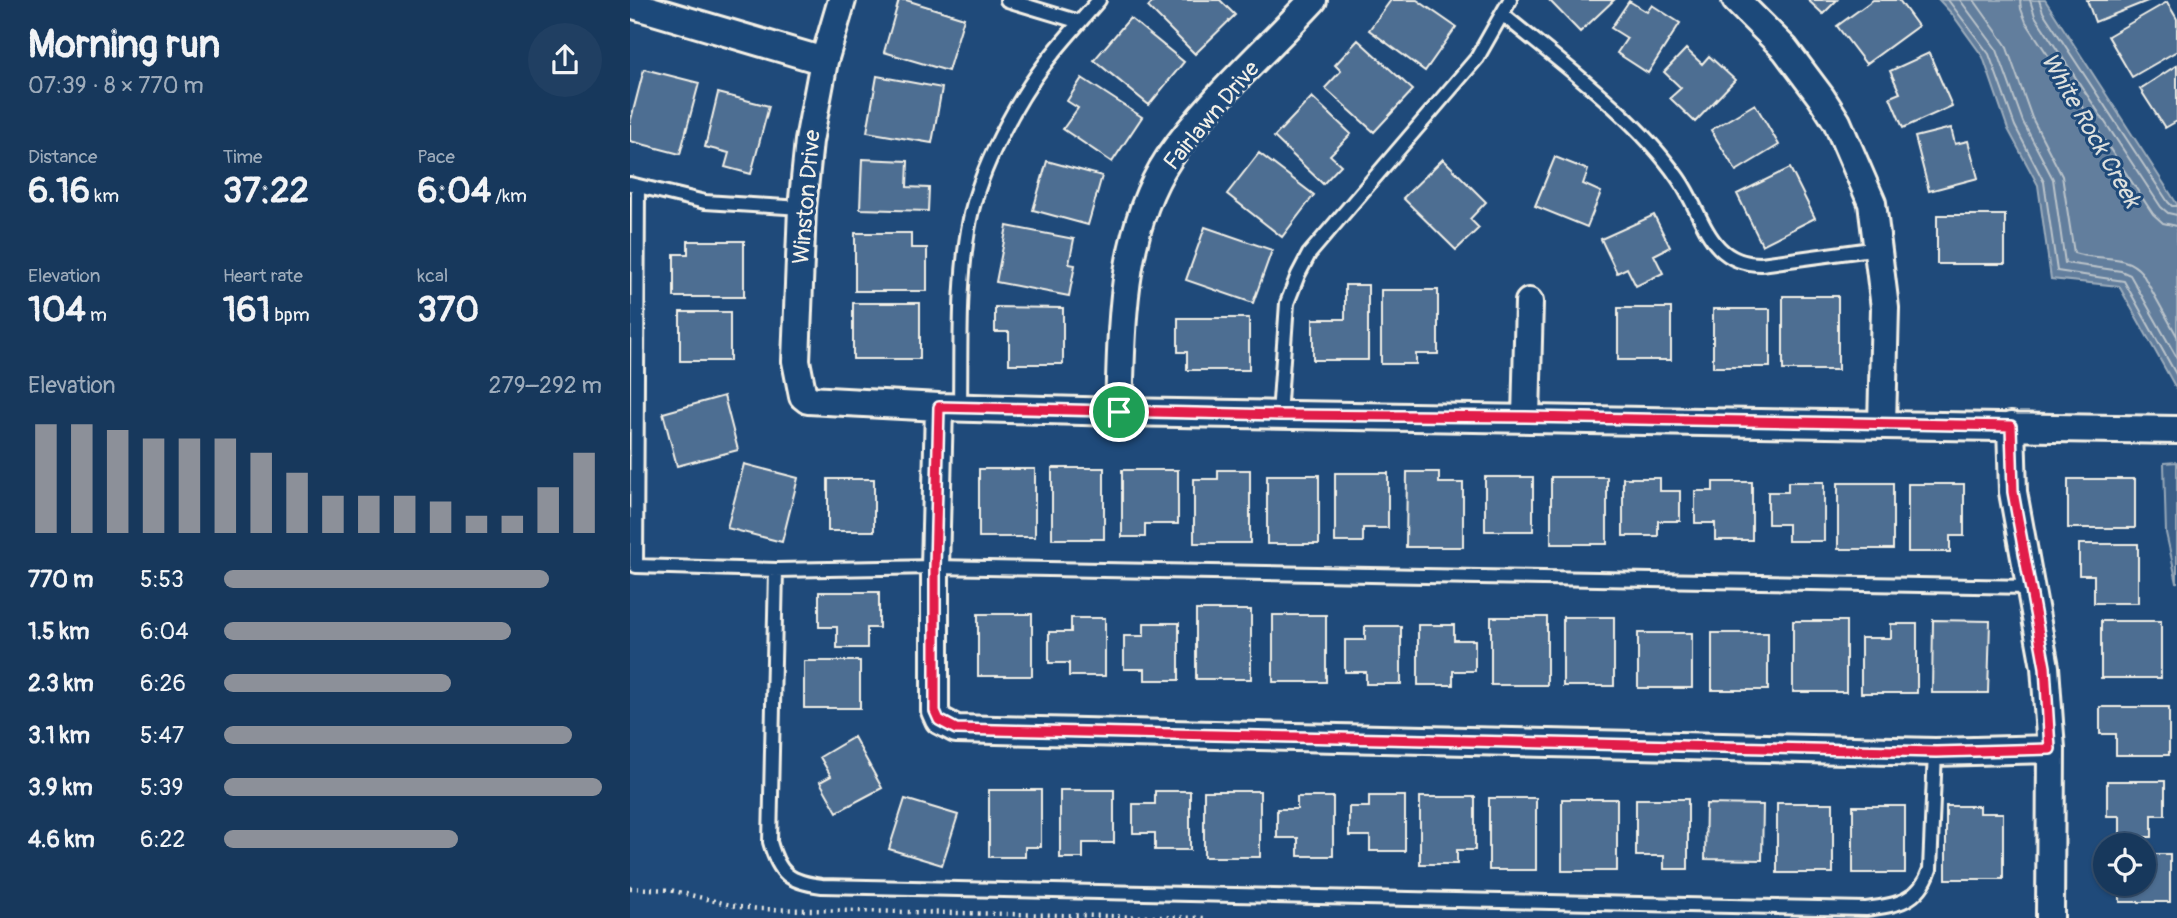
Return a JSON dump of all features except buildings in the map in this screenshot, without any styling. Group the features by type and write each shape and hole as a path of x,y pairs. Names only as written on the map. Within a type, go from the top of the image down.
{"street":[{"name":"Winston Drive","path":"842,0 824,61 809,141 802,208 796,361 803,396 808,400 949,407"},
{"name":"Fairlawn Drive","path":"1119,412 1127,275 1146,204 1157,180 1169,159 1203,117 1313,0"},
{"path":"1736,0 1785,49 1821,97 1837,122 1872,203 1885,308 1882,424"},
{"path":"630,4 668,7 824,61"},
{"path":"1526,417 1529,302"},
{"path":"2050,749 1936,752 956,729 939,720 935,704 935,567 949,407 2177,429"},
{"path":"2011,426 2013,492 2045,667 2050,749 2050,918"}],"lane":[{"path":"1007,0 1080,23"},
{"path":"949,407 961,279 970,217 990,160 1028,87 1048,59 1099,0"},
{"path":"1279,415 1287,303 1309,254 1477,58 1510,0"},
{"path":"1502,14 1639,131 1679,180 1713,242 1735,260 1761,264 1879,248"},
{"path":"802,208 717,203 634,186 636,566 776,570 935,567 2029,587"},
{"path":"776,570 770,842 780,869 790,878 804,884 1866,909 1903,901 1916,894 1926,881 1930,869 1936,752"}],"path":[{"path":"630,888 670,890 739,907 760,909 1205,918"}],"shaded area":[{"path":"2177,462 2177,583 2166,533 2164,463"}],"water":[{"name":"White Rock Creek","path":"1939,0 2045,0 2177,204 2177,390 2119,286 2051,279 2038,185 2008,129 1983,57"}],"route":[{"path":"939,407 1119,412 2011,426 2013,492 2045,667 2050,749 1936,752 970,730 946,725 939,720 935,711 939,407"}]}
